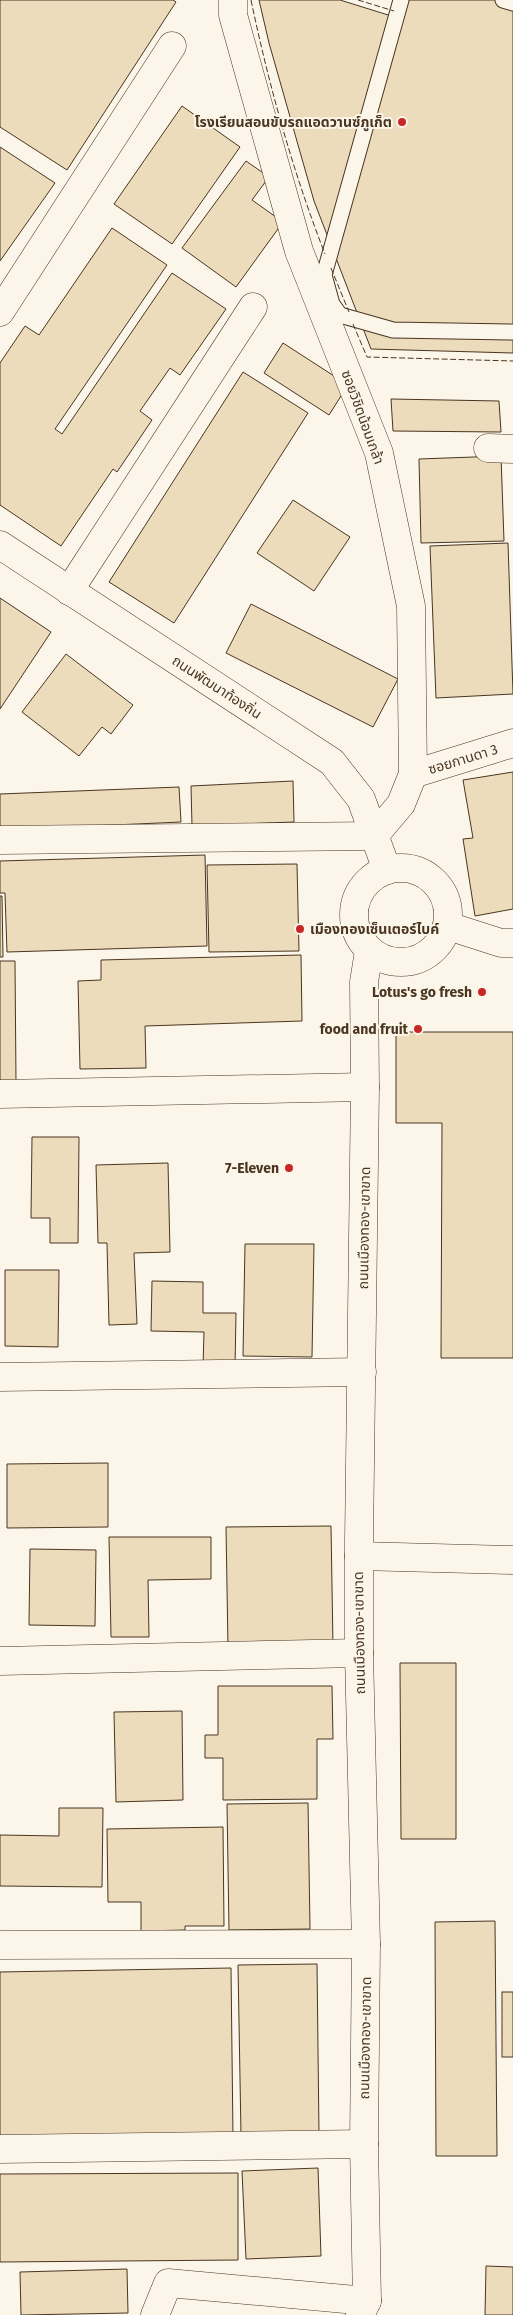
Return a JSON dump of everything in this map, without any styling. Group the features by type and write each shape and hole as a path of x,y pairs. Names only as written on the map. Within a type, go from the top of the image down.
{"street":[{"name":"ซอยวิชิตน้อมเกล้า","path":"233,0 233,15 299,251 389,447 410,606 413,774 401,804 374,836"},
{"path":"0,312 172,46"},
{"path":"69,591 253,308"},
{"name":"ถนนพัฒนาท้องถิ่น","path":"0,545 332,762 361,800 387,870"},
{"name":"ซอยกานดา 3","path":"413,774 513,743"},
{"path":"0,840 374,836"},
{"path":"412,869 434,880 447,901 448,926 437,948 415,961 391,962 369,950 356,930 355,905 366,883 387,870 412,869"},
{"path":"448,926 500,943 513,942"},
{"name":"ถนนเมืองทอง-เขาขาด","path":"363,2308 366,1944 359,1653 359,1556 365,1087 364,982 369,950"},
{"path":"0,1094 365,1087"},
{"path":"0,1377 362,1372"},
{"path":"359,1556 513,1560"},
{"path":"0,1661 359,1653"},
{"path":"0,1945 366,1944"},
{"path":"0,2149 364,2144"},
{"path":"155,2315 168,2283 363,2308"}],"lane":[{"path":"401,0 324,275 332,304 340,315 393,330 513,332"},
{"path":"503,0 513,3"}],"building":[{"path":"0,0 173,0 176,2 67,170 0,127"},
{"name":"โรงเรียนสอนขับรถแอดวานซ์ภูเก็ต","path":"259,0 340,0 401,19 409,0 513,0 513,353 371,349 314,201 269,43"},
{"path":"182,106 240,147 172,244 114,204"},
{"path":"0,147 55,183 0,261"},
{"path":"246,161 269,177 252,200 283,222 236,287 182,248"},
{"path":"112,228 167,265 55,429 62,434 172,273 226,309 180,375 170,368 140,411 152,420 117,472 113,469 61,546 0,505 0,363 25,326 39,335"},
{"path":"283,343 348,385 329,415 264,373"},
{"path":"243,372 308,413 174,623 109,582"},
{"path":"391,399 499,401 501,432 393,431"},
{"path":"501,456 504,541 421,543 419,459"},
{"path":"293,500 350,537 314,591 257,553"},
{"path":"508,543 513,694 436,698 430,546"},
{"path":"0,598 51,632 0,709"},
{"path":"251,604 398,679 373,727 226,653"},
{"path":"66,654 133,705 111,734 102,727 79,756 22,712"},
{"path":"513,772 513,909 475,916 463,839 473,838 463,780"},
{"path":"293,781 294,822 192,826 191,786"},
{"path":"179,787 181,822 0,830 0,794"},
{"path":"205,855 207,946 7,952 5,893 0,893 0,861"},
{"path":"297,864 299,951 209,952 207,865"},
{"path":"0,896 2,896 3,957 0,957"},
{"path":"301,955 302,1021 145,1026 146,1068 80,1069 78,981 101,980 101,960"},
{"path":"0,961 15,961 16,1082 0,1082"},
{"path":"396,1032 513,1032 513,1358 441,1358 442,1123 396,1123"},
{"path":"32,1137 79,1137 78,1243 50,1243 50,1218 31,1218"},
{"path":"168,1163 170,1252 134,1253 137,1324 109,1325 107,1243 98,1243 96,1165"},
{"path":"245,1244 314,1244 312,1357 243,1356"},
{"path":"5,1270 59,1270 58,1347 5,1346"},
{"path":"152,1281 203,1282 203,1313 236,1313 235,1368 203,1367 204,1332 151,1331"},
{"path":"108,1463 108,1527 7,1528 7,1464"},
{"path":"331,1526 333,1647 228,1648 226,1527"},
{"path":"109,1537 211,1537 211,1579 148,1580 149,1637 111,1637"},
{"path":"30,1549 96,1550 95,1626 29,1625"},
{"path":"400,1663 456,1663 456,1839 401,1839"},
{"path":"218,1686 332,1686 333,1739 317,1739 317,1799 223,1800 223,1758 205,1758 205,1735 218,1735"},
{"path":"182,1711 183,1800 116,1802 114,1712"},
{"path":"308,1803 310,1929 229,1930 227,1804"},
{"path":"59,1808 103,1808 102,1887 0,1886 0,1835 59,1836"},
{"path":"223,1827 224,1926 185,1926 185,1930 141,1931 141,1902 108,1902 107,1829"},
{"path":"495,1921 497,2156 436,2156 435,1922"},
{"path":"317,1964 319,2134 241,2135 238,1965"},
{"path":"231,1968 233,2137 0,2139 0,1972"},
{"path":"502,1992 513,1992 513,2057 502,2057"},
{"path":"318,2168 321,2256 246,2259 242,2171"},
{"path":"238,2173 238,2260 0,2262 0,2174"},
{"path":"486,2266 513,2267 513,2315 485,2315"},
{"path":"127,2269 128,2313 21,2315 20,2272"}],"fence":[{"path":"251,0 283,128 302,192 325,254"},
{"path":"358,0 394,11"},
{"path":"331,268 349,312"},
{"path":"353,324 367,357 513,361"}],"place":[{"name":"โรงเรียนสอนขับรถแอดวานซ์ภูเก็ต","path":"402,122"},
{"name":"เมืองทองเซ็นเตอร์ไบค์","path":"300,929"},
{"name":"Lotus's go fresh","path":"482,992"},
{"name":"food and fruit","path":"418,1029"},
{"name":"7-Eleven","path":"289,1168"}]}
